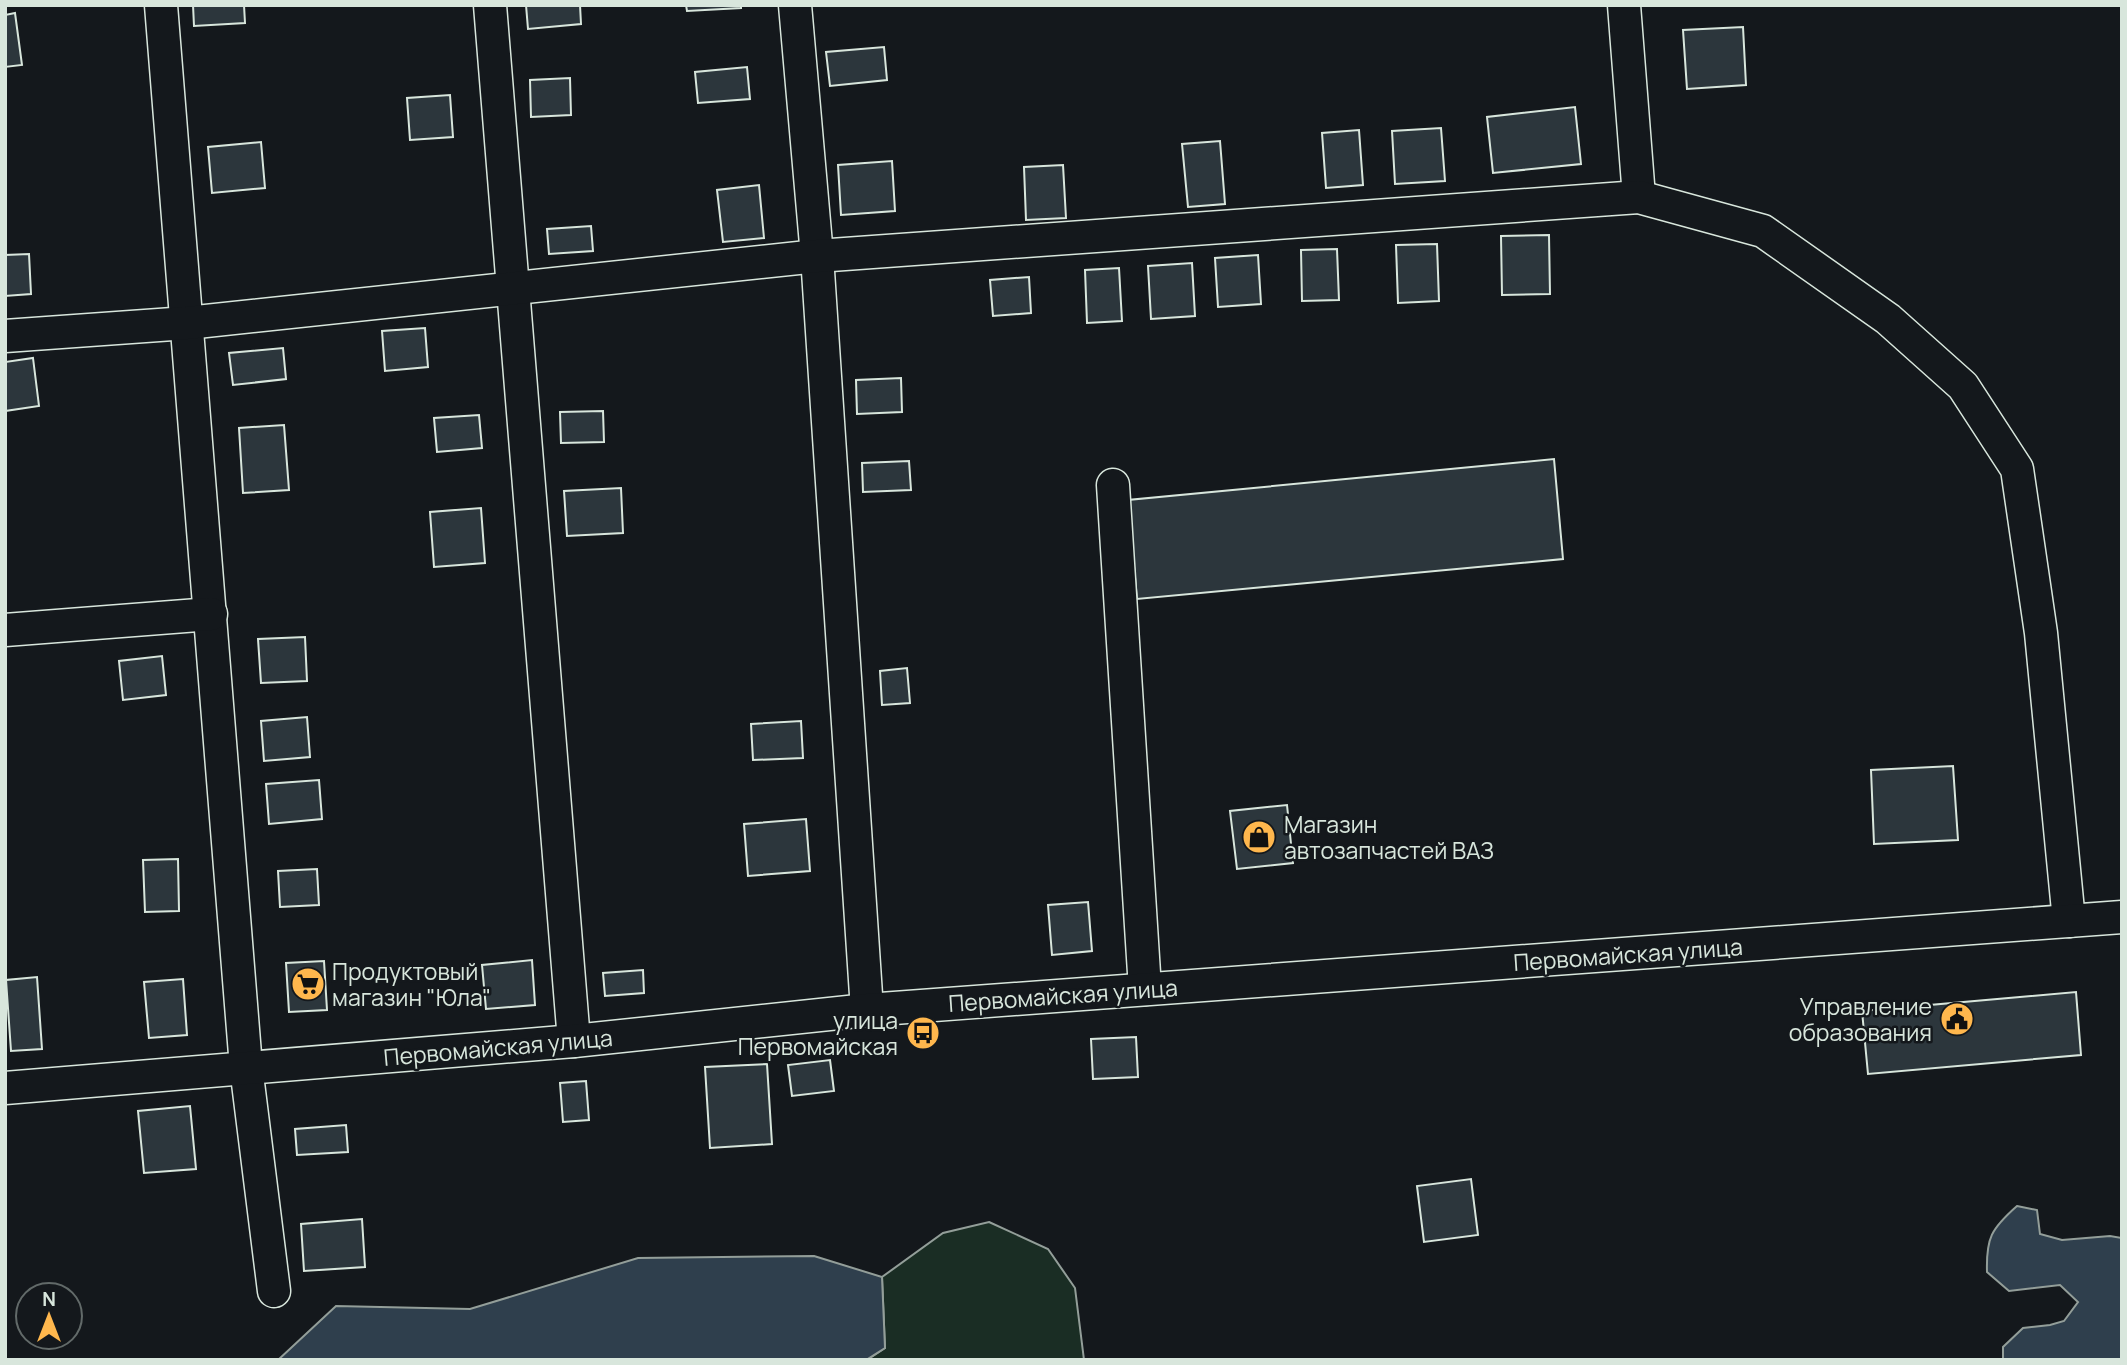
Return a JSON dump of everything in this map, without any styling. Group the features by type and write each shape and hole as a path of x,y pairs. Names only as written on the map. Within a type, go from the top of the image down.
{"street":[{"path":"161,5 246,1067 274,1291"},
{"path":"490,5 574,1041"},
{"path":"795,5 817,256 867,1010"},
{"path":"1624,5 1639,197"},
{"path":"5,336 187,323 817,256 1639,197 1763,232 1888,319 1963,386 2018,469 2041,633 2069,921"},
{"path":"1113,485 1145,989"},
{"path":"5,630 211,614"},
{"name":"Первомайская улица","path":"5,1088 574,1041 867,1010 2122,917"}],"green space":[{"path":"989,1222 1048,1249 1075,1288 1084,1360 867,1360 885,1348 882,1277 943,1233"}],"water":[{"path":"2017,1206 2037,1210 2040,1234 2062,1240 2110,1236 2122,1238 2122,1360 2003,1360 2003,1347 2023,1328 2064,1321 2078,1302 2060,1285 2009,1291 1987,1272 1992,1235 2001,1221"},
{"path":"814,1256 882,1277 885,1348 866,1360 278,1360 336,1306 470,1309 638,1258"}],"building":[{"path":"193,5 244,5 245,23 194,26"},
{"path":"526,5 580,5 581,24 528,29"},
{"path":"686,5 741,5 741,8 687,11"},
{"path":"15,13 22,65 5,67 5,15"},
{"path":"1743,27 1746,85 1687,89 1683,30"},
{"path":"884,47 887,80 830,86 826,52"},
{"path":"747,67 750,99 698,103 695,72"},
{"path":"570,78 571,115 531,117 530,80"},
{"path":"450,95 453,137 410,140 407,98"},
{"path":"1575,107 1581,164 1493,173 1487,117"},
{"path":"1441,128 1445,181 1395,184 1392,131"},
{"path":"1359,130 1363,185 1326,188 1322,133"},
{"path":"1220,141 1225,204 1188,207 1182,144"},
{"path":"261,142 265,188 212,193 208,147"},
{"path":"892,161 895,211 841,215 838,165"},
{"path":"1063,165 1066,218 1026,220 1024,167"},
{"path":"759,185 764,238 723,242 717,190"},
{"path":"591,226 593,251 549,254 547,229"},
{"path":"1549,235 1550,294 1502,295 1501,236"},
{"path":"1437,244 1439,301 1398,303 1396,245"},
{"path":"1337,249 1339,300 1302,301 1301,250"},
{"path":"29,254 31,294 5,296 5,255"},
{"path":"1258,255 1261,304 1218,307 1215,258"},
{"path":"1192,263 1195,316 1151,319 1148,266"},
{"path":"1119,268 1122,321 1087,323 1085,270"},
{"path":"1029,277 1031,313 993,316 990,280"},
{"path":"425,328 428,367 385,371 382,331"},
{"path":"283,348 286,379 233,385 229,353"},
{"path":"33,358 39,406 5,411 5,362"},
{"path":"901,378 902,412 857,414 856,380"},
{"path":"603,411 604,442 561,443 560,412"},
{"path":"479,415 482,448 437,452 434,418"},
{"path":"284,425 289,490 243,493 239,428"},
{"path":"1554,459 1563,559 1137,599 1128,500"},
{"path":"909,461 911,490 863,492 862,463"},
{"path":"621,488 623,533 567,536 564,491"},
{"path":"481,508 485,563 434,567 430,512"},
{"path":"305,637 307,681 261,683 258,639"},
{"path":"162,656 166,695 123,700 119,661"},
{"path":"907,668 910,703 882,705 880,671"},
{"path":"307,717 310,757 264,761 261,721"},
{"path":"801,721 803,758 753,760 751,724"},
{"path":"1953,766 1958,840 1874,844 1871,770"},
{"path":"319,780 322,819 269,824 266,784"},
{"path":"1287,805 1293,863 1237,869 1230,811"},
{"path":"806,819 810,871 748,876 744,824"},
{"path":"178,859 179,911 145,912 143,860"},
{"path":"317,869 319,905 280,907 278,871"},
{"path":"1088,902 1092,951 1052,955 1048,905"},
{"path":"532,960 535,1005 486,1009 482,965"},
{"path":"324,961 327,1010 289,1012 286,963"},
{"path":"643,970 644,993 605,996 603,973"},
{"path":"37,977 42,1049 11,1051 6,980"},
{"path":"183,979 187,1035 149,1038 144,982"},
{"path":"2076,992 2081,1055 1868,1074 1862,1011"},
{"path":"1136,1037 1138,1077 1093,1079 1091,1039"},
{"path":"830,1060 834,1091 792,1096 788,1065"},
{"path":"767,1064 772,1144 710,1148 705,1067"},
{"path":"586,1081 589,1120 563,1122 560,1083"},
{"path":"190,1106 196,1169 144,1173 138,1111"},
{"path":"346,1125 348,1152 297,1155 295,1129"},
{"path":"1471,1179 1478,1235 1424,1242 1417,1186"},
{"path":"362,1219 365,1267 304,1271 301,1224"}],"place":[{"name":"Магазин автозапчастей ВАЗ","path":"1259,837"},
{"name":"Продуктовый магазин \"Юла\"","path":"308,984"},
{"name":"Управление образования","path":"1957,1019"},
{"name":"улица Первомайская","path":"923,1033"}]}
